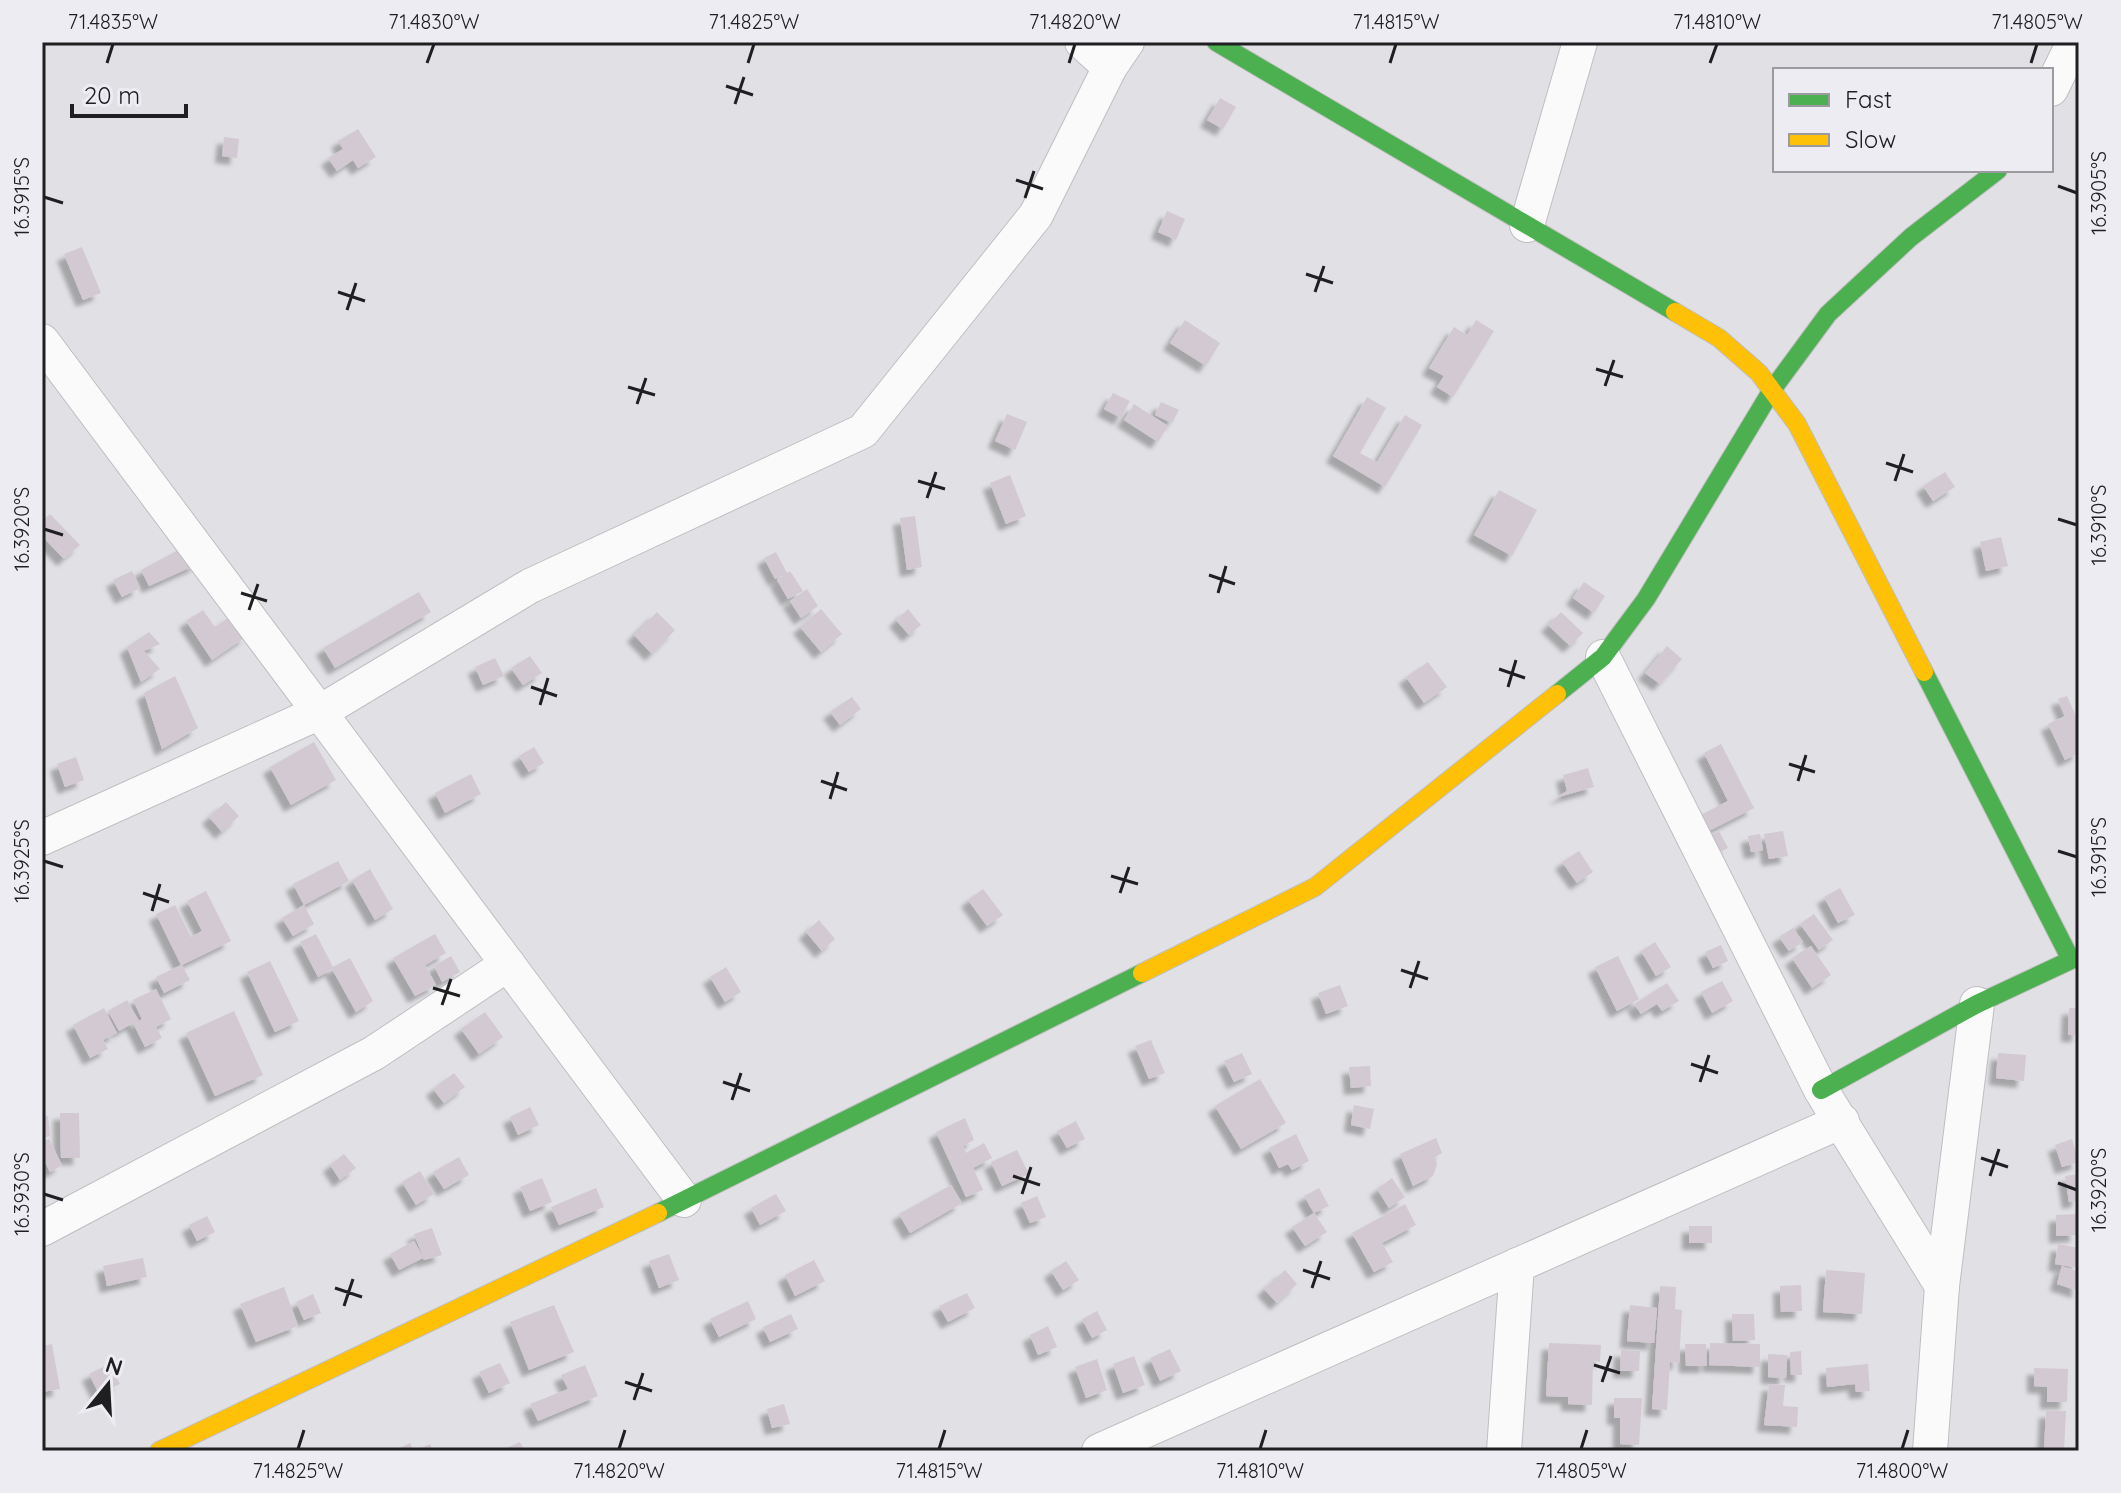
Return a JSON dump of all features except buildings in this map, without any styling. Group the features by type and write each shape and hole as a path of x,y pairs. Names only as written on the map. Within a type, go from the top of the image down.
{"street":[{"path":"42,838 320,712 530,586 863,431 1036,215 1119,55 1082,42"},
{"path":"1216,42 1719,338 1759,373 1797,424 2071,960 1977,1004 1821,1090"},
{"path":"1527,225 1580,42"},
{"path":"2053,85 2074,42"},
{"path":"159,1451 684,1200 1315,887 1603,657 1646,599 1772,390 1828,314 1911,237 1995,172"},
{"path":"42,341 684,1200"},
{"path":"1603,657 1821,1090 1942,1286"},
{"path":"42,1229 374,1053 508,964"},
{"path":"1930,1451 1942,1286 1977,1004"},
{"path":"1099,1451 1842,1121"},
{"path":"1504,1451 1517,1265"}],"traffic: fast":[{"path":"1216,42 1675,312"},
{"path":"1557,694 1603,657 1646,599 1772,390 1828,314 1911,237 1995,172"},
{"path":"1821,1090 1977,1004 2071,960 1924,672"},
{"path":"658,1213 1142,973"}],"traffic: slow":[{"path":"1675,312 1719,338 1759,373 1797,424 1924,672"},
{"path":"1142,973 1315,887 1557,694"},
{"path":"159,1451 658,1213"}]}
